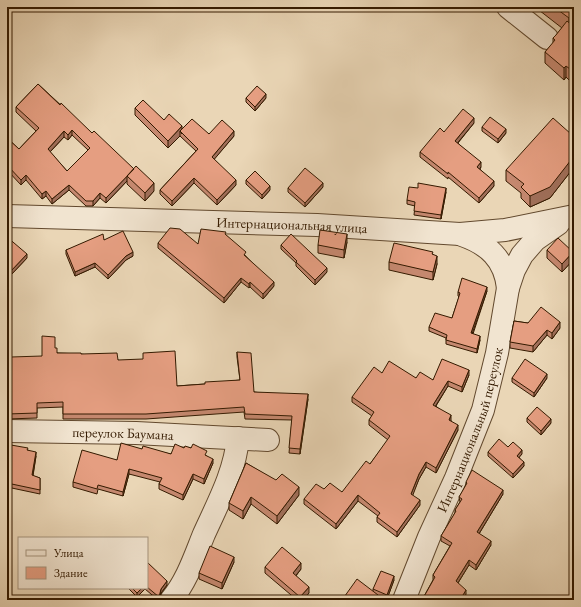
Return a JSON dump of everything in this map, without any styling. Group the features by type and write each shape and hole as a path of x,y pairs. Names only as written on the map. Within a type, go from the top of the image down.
{"street":[{"path":"508,7 546,38"},
{"name":"Интернациональная улица","path":"7,216 301,225 460,234 505,230 574,217"},
{"name":"Интернациональная улица","path":"522,255 540,236 553,227 574,217"},
{"path":"460,234 473,239 494,255 500,262 507,277 508,288"},
{"name":"Интернациональный переулок","path":"404,600 483,410 497,353 508,288 514,270 522,255"},
{"name":"переулок Баумана","path":"7,431 136,433 268,440"},
{"path":"171,600 177,593 186,575 232,470 237,451 238,438"}],"building":[{"path":"554,7 574,7 574,12 569,18"},
{"path":"567,21 574,27 574,65 570,69 566,66 564,68 545,52 555,40 553,38"},
{"path":"38,84 60,105 61,103 92,133 94,131 134,169 106,198 100,193 93,201 86,201 69,185 52,199 46,191 42,194 26,175 21,180 7,165 7,138 19,149 39,128 16,107","holes":["72,130 90,148 67,171 48,149 64,131 68,135"]},
{"path":"257,86 266,94 255,107 246,98"},
{"path":"143,100 164,120 169,114 182,126 168,141 135,108"},
{"path":"463,109 474,118 455,141 481,162 477,167 494,181 479,198 448,172 448,174 420,152 440,128 444,132"},
{"path":"490,117 506,129 498,139 482,127"},
{"path":"553,118 571,134 574,132 574,163 571,160 550,187 530,196 521,187 524,184 506,170"},
{"path":"192,119 209,134 222,120 234,131 212,157 236,180 217,200 194,178 172,201 160,190 198,149 180,131"},
{"path":"136,166 154,183 145,193 127,176"},
{"path":"305,168 323,183 305,203 288,188"},
{"path":"255,171 270,186 262,195 246,180"},
{"path":"418,183 446,188 441,215 414,211 415,202 407,200 409,187 418,188"},
{"path":"170,228 180,229 198,244 201,229 226,232 225,234 246,252 244,255 274,282 263,294 250,282 249,284 241,278 224,298 158,243"},
{"path":"320,230 347,234 344,250 318,245"},
{"path":"123,231 133,252 126,256 108,275 95,263 75,272 66,250 103,234 104,240"},
{"path":"291,234 327,268 315,280 281,245"},
{"path":"7,237 27,254 10,272 7,269"},
{"path":"558,238 573,252 562,264 547,250"},
{"path":"394,243 433,252 432,254 437,256 433,272 389,262"},
{"path":"462,278 487,287 471,333 480,336 477,349 446,340 447,335 429,327 435,313 452,318 460,293 458,292"},
{"path":"541,307 560,322 552,333 547,330 533,346 510,342 514,321 528,323"},
{"path":"42,336 55,337 55,348 57,348 57,353 117,353 118,360 143,359 143,353 175,351 177,386 205,384 205,382 240,380 237,352 251,353 254,392 308,394 300,449 289,448 292,416 245,414 244,407 146,414 63,414 63,402 37,403 37,413 7,414 7,379 11,379 11,357 42,356"},
{"path":"442,359 469,370 462,387 448,381 433,405 451,415 449,420 458,425 436,468 426,462 419,474 411,494 420,500 397,532 377,517 380,513 358,495 336,524 304,499 316,484 324,489 330,483 342,492 366,461 370,464 390,436 369,420 374,412 352,397 374,367 382,373 389,361 416,378 420,372 433,380"},
{"path":"525,359 547,374 534,393 512,378"},
{"path":"537,407 551,419 541,431 527,418"},
{"path":"499,439 508,447 513,442 522,450 517,456 524,462 513,474 488,452"},
{"path":"121,443 142,449 143,446 171,454 175,444 184,448 185,446 191,448 193,444 207,451 205,455 213,459 204,479 193,474 183,495 159,484 162,478 129,469 123,492 98,485 97,489 73,482 82,450 117,460"},
{"path":"11,445 28,448 27,450 36,452 32,475 40,478 40,490 7,483 7,447 10,448"},
{"path":"246,463 276,480 282,474 299,487 277,516 251,497 243,511 229,503"},
{"path":"472,470 503,490 477,532 491,541 476,565 469,560 456,581 466,590 460,600 422,600 435,577 433,575 452,543 441,536 462,499 459,497"},
{"path":"210,546 234,557 222,583 199,573"},
{"path":"282,547 301,563 293,573 309,587 300,597 265,567"},
{"path":"148,563 167,581 161,589 159,597 148,588"},
{"path":"381,571 394,576 387,595 373,589"},
{"path":"357,579 378,595 374,600 342,600"},
{"path":"133,589 141,589 137,593"}]}
